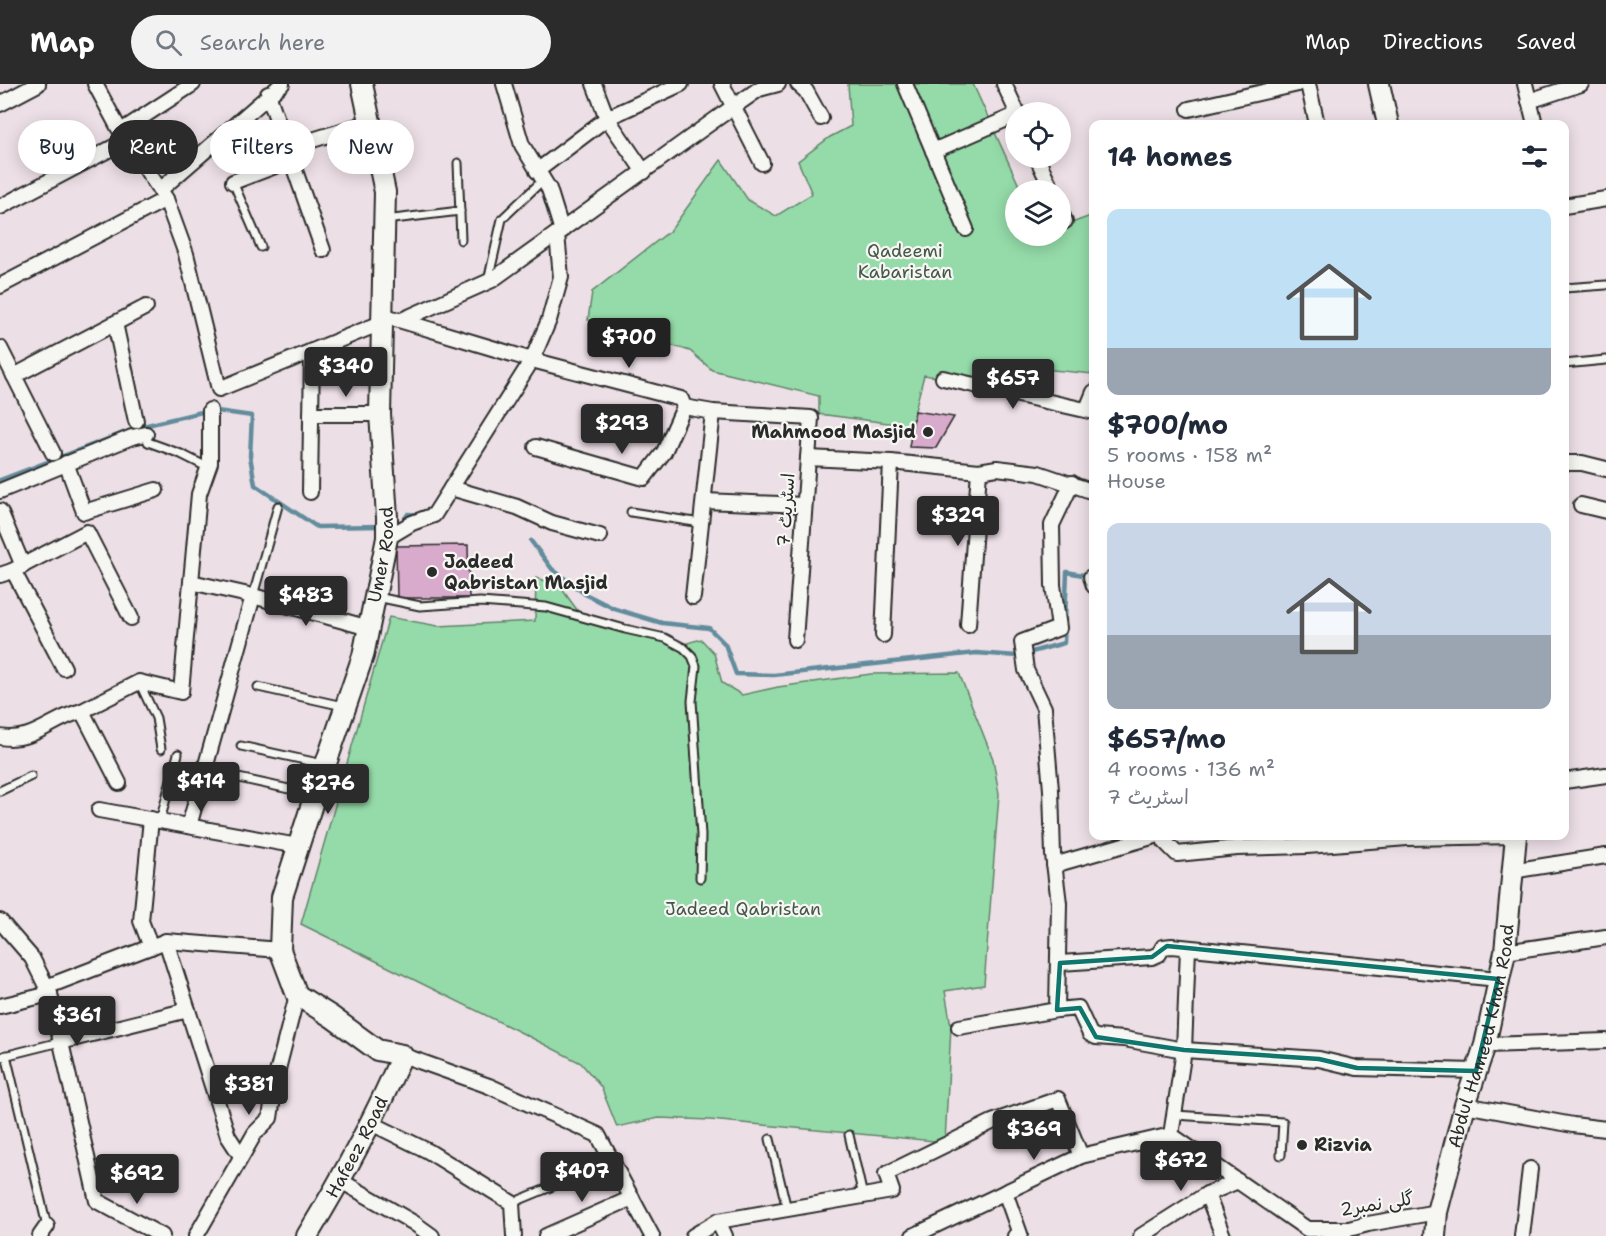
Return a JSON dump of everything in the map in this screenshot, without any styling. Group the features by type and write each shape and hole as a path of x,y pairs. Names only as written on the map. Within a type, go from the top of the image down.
{"street":[{"path":"0,104 38,84"},
{"path":"95,84 115,120"},
{"path":"145,120 193,84"},
{"path":"0,286 163,194 268,94 282,84"},
{"name":"Umer Road","path":"362,84 370,120"},
{"path":"387,538 412,523 434,515 532,360 549,320 561,277 560,233 549,189 522,145 504,84"},
{"path":"594,84 607,118 644,171"},
{"path":"540,175 607,118 681,84"},
{"path":"722,84 762,163"},
{"path":"402,320 487,282 560,233 759,89 778,84"},
{"path":"800,84 821,118"},
{"path":"905,84 966,229"},
{"path":"1004,84 1011,102"},
{"path":"1231,84 1234,99"},
{"path":"1189,109 1298,84"},
{"path":"1308,84 1316,120"},
{"path":"1379,84 1387,120"},
{"path":"1526,84 1534,120"},
{"path":"1529,101 1581,84"},
{"path":"268,94 277,120"},
{"path":"933,151 1005,119"},
{"path":"0,207 108,145"},
{"path":"150,174 163,194 186,254 219,389 312,351 381,319 402,320 532,360 681,399 684,407 664,452 644,478 536,447"},
{"path":"233,183 250,174"},
{"path":"296,174 323,250"},
{"name":"Umer Road","path":"297,995 280,950 282,897 363,656 387,538 380,414 385,192 381,174"},
{"path":"1569,205 1606,198"},
{"path":"14,376 147,306"},
{"path":"115,323 136,421"},
{"path":"0,348 53,453"},
{"path":"310,492 312,351"},
{"path":"943,378 1089,410"},
{"path":"684,407 713,412 811,418 808,458"},
{"path":"0,737 13,738 36,733 139,682 181,692 199,494 209,468 210,410"},
{"path":"693,597 713,412"},
{"path":"311,414 380,414"},
{"path":"0,491 132,437 146,434"},
{"name":"اسٹریٹ 7","path":"795,640 808,458 891,462 979,471 997,468 1028,472 1072,483 1089,490"},
{"path":"883,635 891,462"},
{"path":"1569,463 1582,462 1606,470"},
{"path":"66,463 84,512 156,490"},
{"path":"968,626 979,471"},
{"path":"1057,1010 1060,963 1059,903 1054,865 1044,708 1026,670 1022,642 1059,628 1053,585 1052,525 1072,483"},
{"path":"451,488 517,507 552,523 600,536"},
{"path":"704,501 804,505"},
{"path":"1581,505 1606,509"},
{"path":"0,511 11,571 15,574 64,668"},
{"path":"11,571 87,532 131,618"},
{"path":"191,582 253,596 369,628"},
{"path":"189,826 253,596"},
{"path":"82,711 119,783"},
{"path":"1569,780 1606,775"},
{"path":"99,810 298,846"},
{"path":"151,947 141,921 156,820"},
{"path":"1054,865 1141,840"},
{"path":"1165,840 1177,854 1237,848 1307,846 1382,840"},
{"name":"Abdul Hameed Khan Road","path":"1435,1236 1437,1212 1485,1045 1505,952 1516,840"},
{"path":"1512,871 1606,856"},
{"path":"0,921 32,958 48,990 97,1201 155,1234"},
{"path":"1505,952 1606,937"},
{"path":"166,941 228,1136 242,1156"},
{"path":"0,1006 48,990 166,941 280,950"},
{"path":"1060,963 1152,957 1167,946 1498,979"},
{"path":"913,1236 1081,1156 1171,1135 1184,1050 1188,948"},
{"path":"196,1236 255,1133 270,1118 276,1077 297,995 377,1050 402,1055 489,1086 598,1135 651,1236"},
{"path":"959,1028 1078,1008 1092,1036 1124,1039 1184,1050 1319,1059 1357,1068 1476,1071"},
{"path":"60,1042 188,1010"},
{"path":"1485,1045 1606,1041"},
{"name":"Hafeez Road","path":"307,1236 341,1181 371,1124 402,1055"},
{"path":"693,1236 718,1221 892,1191 886,1174 992,1122 1058,1099 1081,1156"},
{"path":"1466,1105 1606,1129"},
{"path":"371,1124 428,1151 512,1203 514,1236"},
{"name":"گلی نمبر2","path":"1171,1135 1307,1229 1345,1233 1368,1224 1437,1212"},
{"path":"1522,1236 1530,1169"},
{"path":"341,1181 414,1222 432,1236"},
{"path":"1141,1236 1207,1194 1238,1181"},
{"path":"1005,1192 1020,1234 1016,1236"},
{"path":"1207,1194 1223,1236"},
{"path":"546,1236 632,1198"},
{"path":"718,1221 725,1236"}],"lane":[{"path":"458,163 461,240"},
{"path":"487,282 501,219 540,175"},
{"path":"233,183 261,247"},
{"path":"384,220 460,211"},
{"path":"1569,288 1606,285"},
{"path":"1569,364 1606,360"},
{"path":"146,434 148,442 181,454 209,468"},
{"path":"253,596 278,506"},
{"path":"631,512 701,523"},
{"path":"375,596 420,606 480,602 546,607 665,638 684,648 692,656 696,666 692,701 701,835 700,878"},
{"path":"139,682 156,717 161,749"},
{"path":"258,687 346,706"},
{"path":"242,746 325,764"},
{"path":"156,820 178,754"},
{"path":"0,790 31,776"},
{"path":"234,777 315,794"},
{"path":"44,1231 3,1056 60,1042"},
{"path":"1175,1115 1283,1122 1281,1155"},
{"path":"849,1135 863,1196"},
{"path":"770,1139 787,1209"},
{"path":"512,1203 592,1170"}],"highlighted area":[{"path":"1167,946 1498,979 1476,1071 1357,1068 1319,1059 1184,1050 1096,1037 1080,1008 1057,1010 1060,963 1152,957"}],"green space":[{"name":"Qadeemi Kabaristan","path":"848,84 973,84 1005,155 1005,168 1011,168 1016,180 1005,180 1005,246 1071,246 1071,223 1089,216 1089,374 992,364 982,384 924,375 911,426 819,414 819,396 712,370 690,351 588,320 592,292 671,230 721,160 748,200 776,216 812,194 798,161 830,137 851,126"},
{"name":"Jadeed Qabristan","path":"536,578 559,585 580,614 677,646 701,639 714,653 722,683 742,695 778,687 871,674 959,673 993,759 999,794 984,985 945,991 951,1026 945,1142 710,1120 659,1118 617,1127 601,1087 581,1063 301,924 389,617 438,626 535,621"}],"building":[{"name":"Mahmood Masjid","path":"915,411 954,417 936,448 909,447"},
{"name":"Jadeed Qabristan Masjid","path":"468,545 469,598 397,598 396,546"}],"waterway":[{"path":"0,480 139,427 210,410 252,416 250,456 255,485 317,527 382,526"},
{"path":"401,524 408,514 421,515"},
{"path":"531,541 552,569 585,594 615,609 662,623 709,628 725,644 736,674 774,675 976,653 1017,656 1064,643 1067,572 1088,576"}],"place":[{"name":"Mahmood Masjid","path":"928,432"},
{"name":"Jadeed Qabristan Masjid","path":"432,572"},
{"name":"Rizvia","path":"1302,1145"}]}
